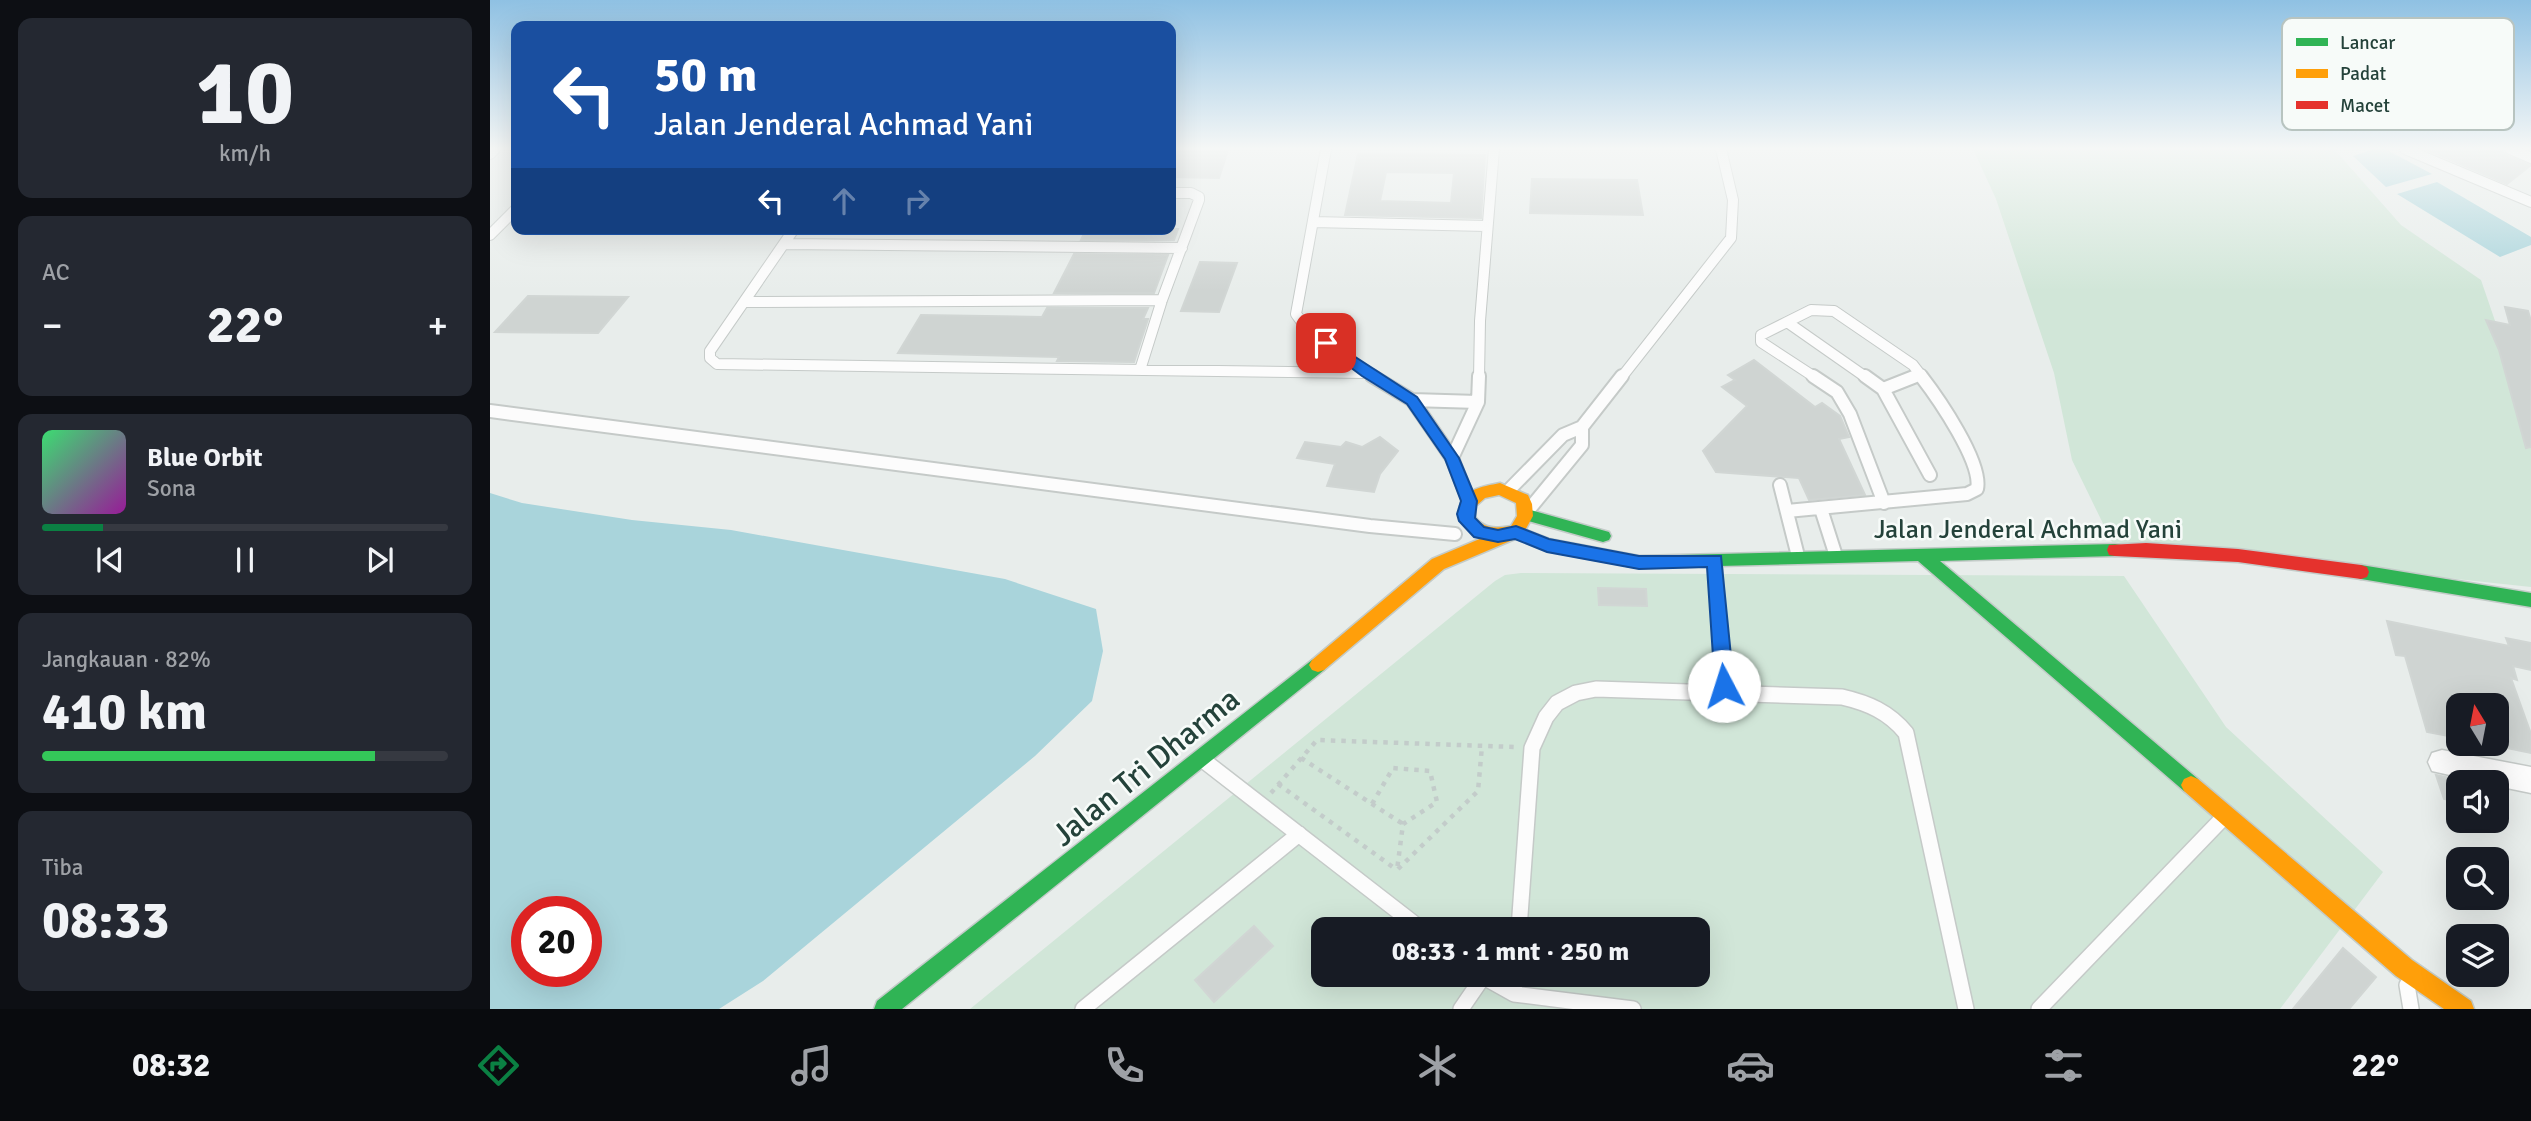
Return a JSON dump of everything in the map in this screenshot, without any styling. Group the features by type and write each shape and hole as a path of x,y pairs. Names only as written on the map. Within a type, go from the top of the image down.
{"main road":[{"path":"1508,491 1522,499 1527,513 1512,533 1488,536 1472,527 1467,508 1483,492 1508,491"},
{"name":"Jalan Tri Dharma","path":"1438,564 1467,508"},
{"path":"1527,513 1625,540"},
{"name":"Jalan Tri Dharma","path":"885,1009 1201,759 1438,564 1512,533"},
{"name":"Jalan Jenderal Achmad Yani","path":"1512,533 1547,545 1639,562 2141,549 2290,560 2531,600"},
{"name":"Jalan Jenderal Achmad Yani","path":"1649,545 1690,561"},
{"path":"1922,555 2404,968 2462,1009"}],"street":[{"path":"2442,762 2531,780"}],"lane":[{"path":"1140,370 1197,196"},
{"path":"1318,196 1296,314 1306,328 1367,373 1412,400 1452,458 1467,508"},
{"path":"1452,458 1478,402 1480,321 1489,196"},
{"path":"1508,491 1563,435 1582,427 1731,238 1732,196"},
{"path":"490,235 511,214"},
{"path":"1313,222 1486,226"},
{"path":"790,235 710,351 710,358 717,364 1367,373"},
{"path":"784,244 1182,248"},
{"path":"744,302 1162,300"},
{"path":"1787,511 1821,509 1884,503 1967,494 1977,489 1979,480 1975,466 1921,374 1890,348 1833,311 1811,310 1761,335 1760,342 1837,392 1850,414 1884,503"},
{"path":"1787,322 1883,389 1930,475"},
{"path":"1883,389 1921,374"},
{"path":"1412,400 1478,402"},
{"path":"490,411 1370,526 1455,534"},
{"path":"1527,513 1582,445 1582,427"},
{"path":"1780,485 1798,556"},
{"path":"1821,509 1836,556"},
{"path":"1715,561 1725,694"},
{"path":"1520,917 1532,748 1549,713 1557,703 1576,693 1596,690 1842,697 1859,700 1877,708 1900,725 1906,733 1966,1009"},
{"path":"1201,759 1406,917"},
{"path":"2039,1009 2225,815"},
{"path":"1083,1009 1299,834"},
{"path":"2404,968 2411,1009"},
{"path":"1461,1009 1474,987"},
{"path":"1501,987 1514,994 1633,1009"},
{"path":"1514,994 1515,987"}],"path":[{"path":"1261,805 1320,739 1532,748"},
{"path":"1397,870 1478,791 1482,746"},
{"path":"1301,758 1403,824"},
{"path":"1372,804 1393,768 1430,771 1437,802 1403,824 1397,870"},
{"path":"1278,784 1397,870"}],"green space":[{"path":"1995,196 2376,196 2401,225 2481,280 2531,426 2531,587 2112,542 2072,460 2054,373"},
{"path":"1521,573 2124,576 2226,727 2383,872 2280,1009 970,1009 1505,575"}],"water":[{"path":"2400,196 2461,196 2531,237 2531,245 2500,257"},
{"path":"490,493 522,503 632,520 731,530 1005,579 1096,609 1103,651 1092,701 1035,756 763,981 719,1009 490,1009"}],"building":[{"path":"1349,196 1381,196 1380,201 1451,203 1452,196 1482,196 1481,218 1345,215"},
{"path":"1531,196 1640,196 1643,215 1530,213"},
{"path":"1083,235 1176,235 1174,240 1081,240"},
{"path":"1074,254 1168,255 1154,293 1054,293"},
{"path":"1200,262 1237,263 1219,312 1181,311"},
{"path":"528,296 628,297 598,333 495,332"},
{"path":"2505,307 2528,311 2531,321 2531,447 2526,448 2499,350 2486,320 2510,325"},
{"path":"1047,308 1148,308 1143,319 1148,319 1134,362 1057,361 1059,357 898,353 921,315 1042,317"},
{"path":"1754,360 1815,407 1822,403 1840,416 1849,437 1839,439 1865,495 1809,500 1799,478 1716,472 1703,451 1747,406 1722,387 1735,380 1728,375"},
{"path":"1380,437 1398,451 1380,474 1374,492 1327,486 1335,464 1297,458 1305,442 1341,447 1346,442 1362,447"},
{"path":"1598,588 1646,589 1647,606 1599,605"},
{"path":"2387,621 2509,646 2506,638 2531,643 2531,670 2513,666 2517,680 2511,678 2531,734 2531,753 2510,749 2510,693 2446,693 2446,736 2427,732 2405,656 2396,655"},
{"path":"2436,775 2446,777 2444,799"},
{"path":"1254,926 1273,946 1214,1002 1195,980"},
{"path":"2343,948 2376,977 2349,1009 2293,1009"}],"traffic: fast":[{"path":"1527,515 1603,536"},
{"path":"1516,532 1547,545 1639,562 2115,550"},
{"path":"1922,555 2191,785"},
{"path":"2361,572 2531,600"},
{"path":"885,1009 1318,665"}],"traffic: slow":[{"path":"1500,489 1522,499 1526,512 1522,524 1516,532 1491,534 1477,530 1469,522 1467,507 1480,494 1500,489"},
{"path":"1318,665 1438,564 1507,534"},
{"path":"2191,785 2404,968 2463,1009"}],"traffic: jam":[{"path":"2115,550 2238,555 2361,572"}],"route":[{"path":"1326,343 1367,373 1412,400 1452,458 1469,501 1465,514 1467,521 1479,532 1498,536 1516,532 1547,545 1639,562 1715,561 1724,686"}]}
